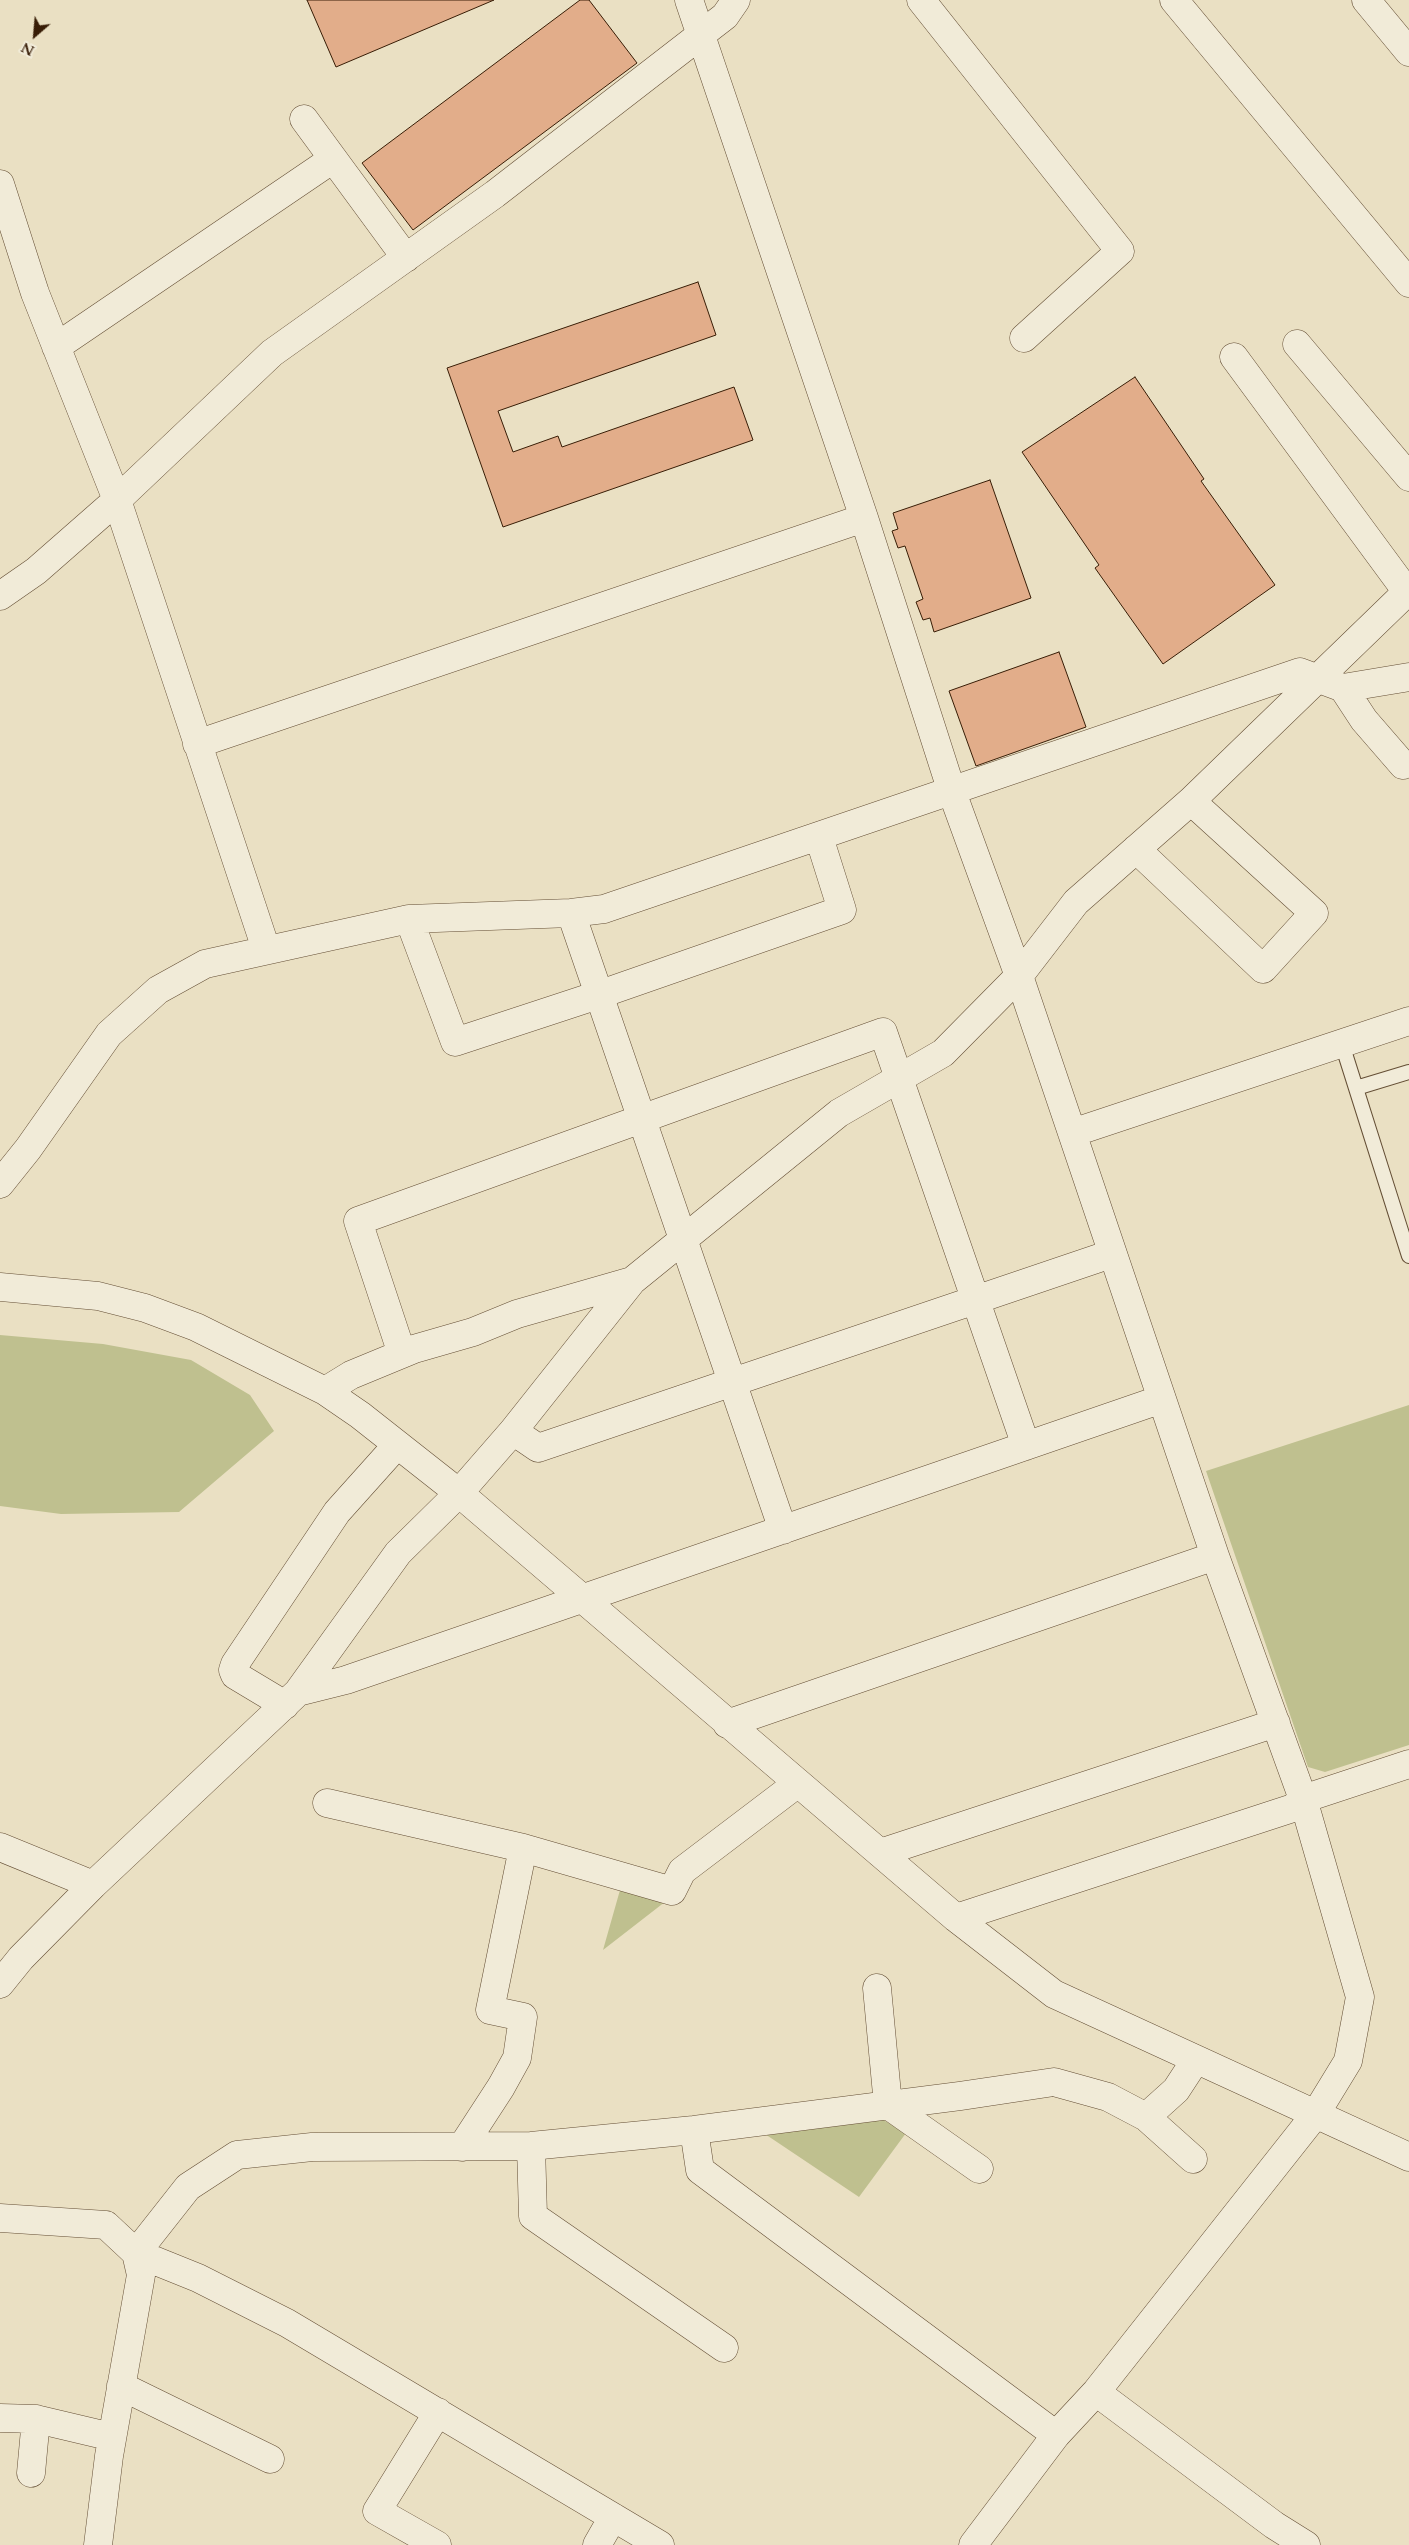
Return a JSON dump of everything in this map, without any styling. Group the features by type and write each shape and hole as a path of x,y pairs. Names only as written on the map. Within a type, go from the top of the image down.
{"street":[{"path":"689,0 864,518 952,792 1018,976 1215,1556 1303,1799 1360,1997 1348,2061 1314,2115 1096,2392 1056,2435 973,2545"},
{"path":"0,596 36,571 117,500 272,353 495,194 725,16 736,0"},
{"path":"920,0 1120,251 1024,338"},
{"path":"1174,0 1409,282"},
{"path":"1366,0 1409,52"},
{"path":"304,119 406,258"},
{"path":"56,347 333,159"},
{"path":"0,184 35,293 117,500 266,949"},
{"path":"1297,344 1409,477"},
{"path":"0,1984 21,1958 93,1885 291,1698 398,1553 460,1493 513,1431 632,1281 839,1113 943,1053 1018,976 1076,902 1192,801 1408,591 1234,357"},
{"path":"197,744 864,518"},
{"path":"0,1184 28,1149 109,1034 158,990 205,964 266,949 409,919 570,913 604,909 1300,672 1343,688 1409,677"},
{"path":"1343,688 1364,720 1403,765"},
{"path":"1136,849 1263,969 1314,913 1192,801"},
{"path":"409,919 455,1042 598,995 842,910 819,837"},
{"path":"570,913 783,1530"},
{"path":"1072,1133 1409,1022"},
{"path":"402,1354 358,1220 883,1032 1026,1446"},
{"path":"513,1431 538,1448 1111,1254"},
{"path":"325,1391 351,1375 402,1354 473,1332 517,1314 632,1281"},
{"path":"0,1286 98,1296 145,1308 196,1327 325,1391 460,1493 727,1724 956,1918 1054,1994 1195,2061 1409,2157"},
{"path":"397,1444 338,1512 235,1664 233,1670 235,1674 291,1698 1162,1399"},
{"path":"727,1724 1215,1556"},
{"path":"880,1853 1276,1723"},
{"path":"956,1918 1293,1808 1303,1799 1409,1764"},
{"path":"327,1803 523,1848 672,1891 682,1871 798,1783"},
{"path":"0,1847 93,1885"},
{"path":"462,2147 501,2087 517,2058 523,2017 490,2010 523,1848"},
{"path":"877,1988 888,2105 979,2169"},
{"path":"1146,2117 1176,2090 1195,2061"},
{"path":"136,2253 188,2187 237,2155 312,2147 531,2146 694,2130 1054,2082 1108,2097 1146,2117 1193,2159"},
{"path":"694,2130 700,2170 1056,2435"},
{"path":"531,2146 533,2216 724,2348"},
{"path":"0,2218 106,2225 136,2253 198,2278 287,2324 314,2342 438,2412 660,2545"},
{"path":"98,2545 112,2437 141,2275 136,2253"},
{"path":"121,2386 270,2459"},
{"path":"1096,2392 1274,2525 1306,2545"},
{"path":"437,2545 378,2511 438,2412"},
{"path":"0,2418 36,2419 112,2437"},
{"path":"31,2473 36,2419"},
{"path":"597,2545 613,2517"}],"lane":[{"path":"1342,1044 1409,1256"},
{"path":"1356,1088 1409,1072"}],"green space":[{"path":"0,1335 103,1344 191,1360 250,1395 274,1431 179,1512 61,1514 0,1506"},
{"path":"1409,1405 1409,1745 1325,1772 1308,1767 1206,1471"},
{"path":"622,1883 670,1898 603,1950"},
{"path":"880,2118 906,2133 859,2197 762,2132"}],"building":[{"path":"307,0 494,0 336,67"},
{"path":"580,0 589,0 637,63 413,230 362,163"},
{"path":"698,282 716,335 498,411 513,452 558,436 562,447 734,387 753,440 503,527 447,368"},
{"path":"1135,377 1204,479 1201,481 1275,585 1163,664 1095,568 1099,565 1022,452"},
{"path":"990,480 1031,598 934,632 930,618 923,620 916,602 923,599 905,546 898,548 892,531 898,529 893,513"},
{"path":"1059,652 1086,727 976,766 949,691"}]}
